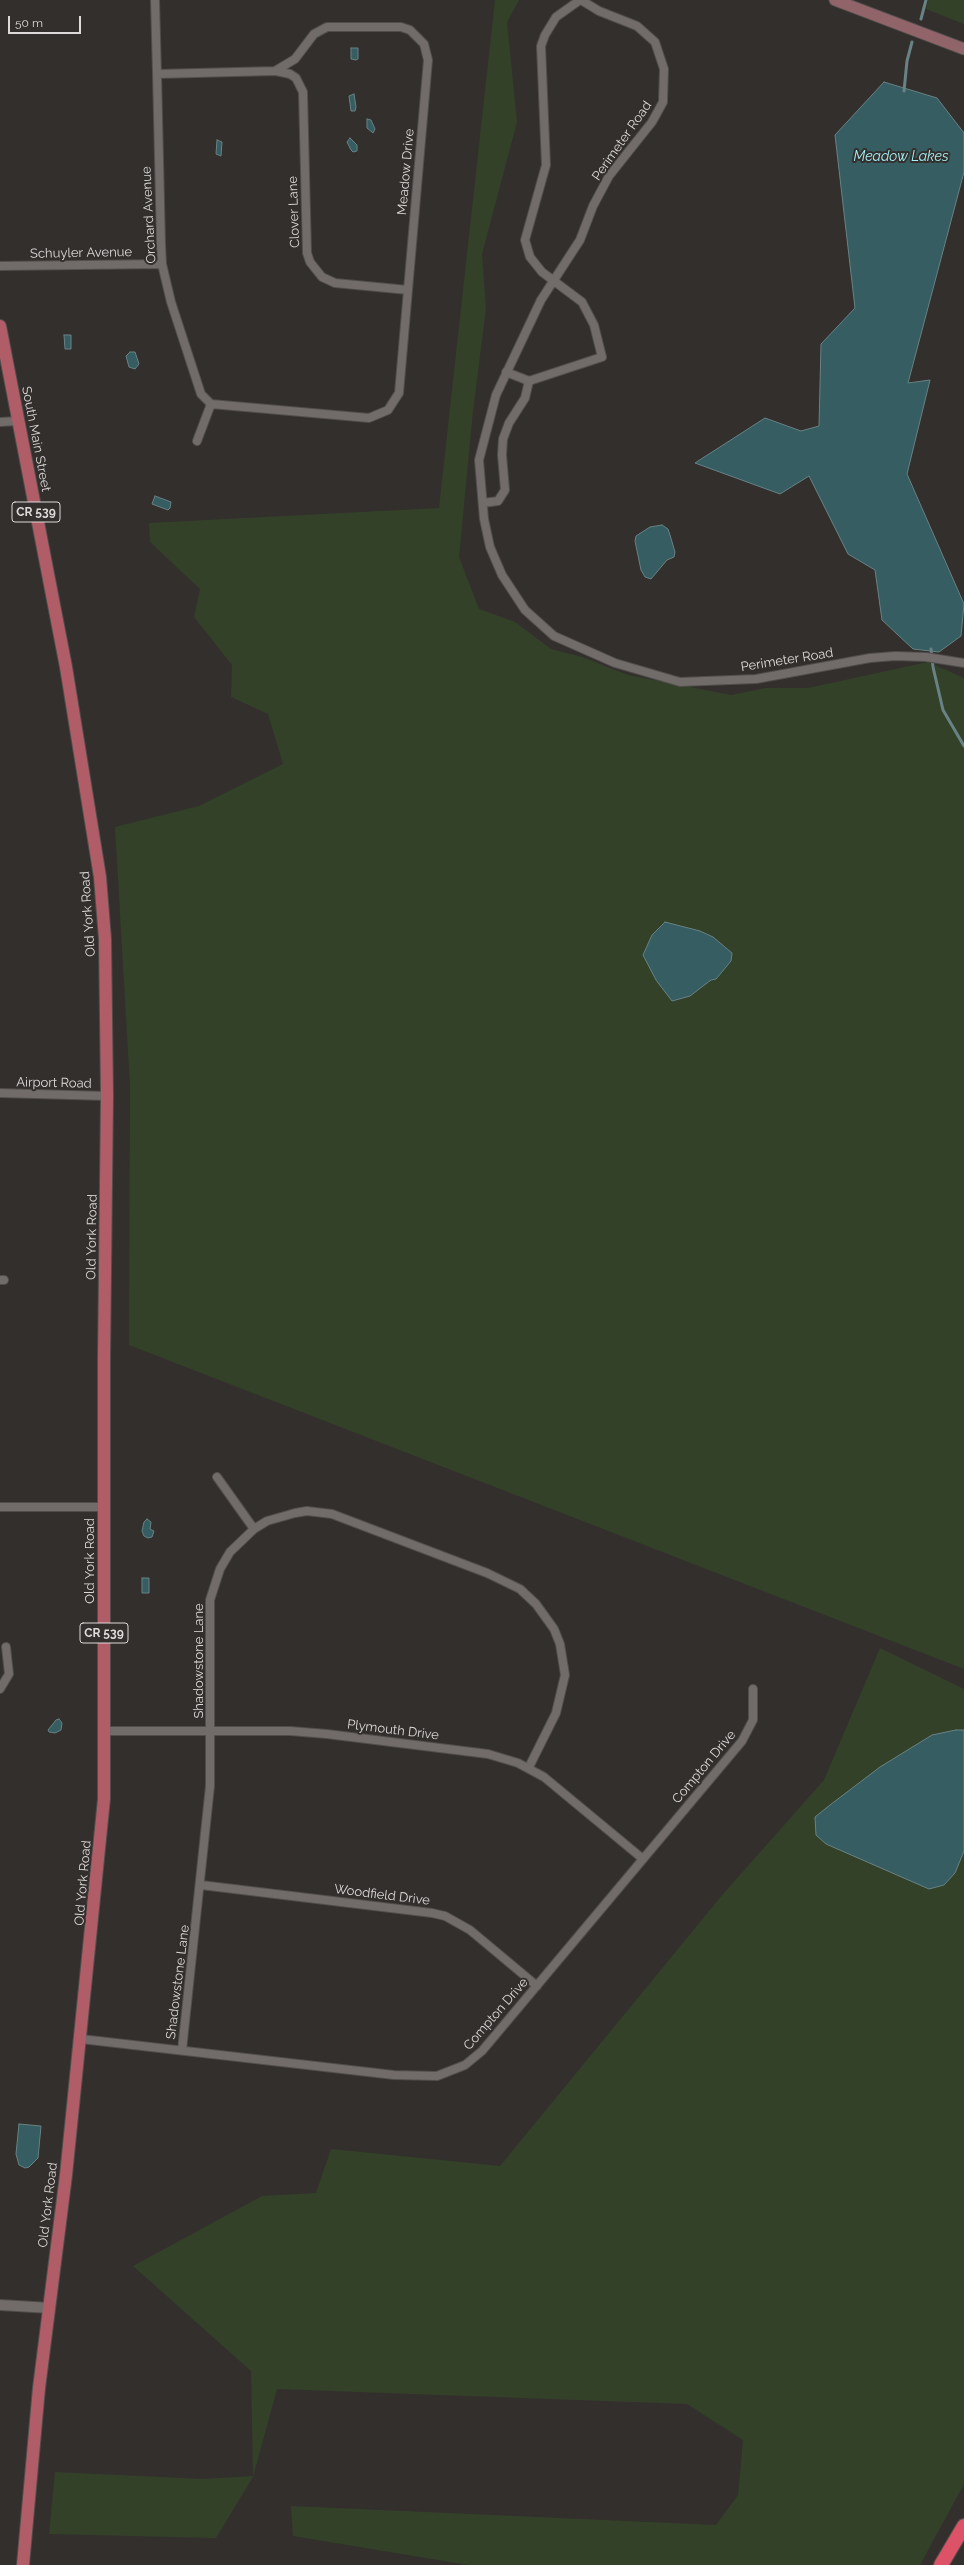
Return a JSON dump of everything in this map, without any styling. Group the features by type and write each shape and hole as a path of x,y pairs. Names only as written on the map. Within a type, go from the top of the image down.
{"highway":[{"path":"941,2565 964,2526"}],"main road":[{"path":"835,0 964,49"},
{"name":"South Main Street","path":"0,326 72,699"},
{"name":"Old York Road","path":"23,2565 39,2388 50,2308 81,2039 101,1843 105,1731 103,1507 107,1096 104,917 100,877 72,699"}],"street":[{"name":"Orchard Avenue","path":"155,0 162,264 171,302 201,394 211,404"},
{"name":"Perimeter Road","path":"529,381 602,356 594,324 586,307 582,302 553,281 542,272 530,257 525,240 546,165 541,46 545,35 556,17 580,0 599,11 637,26 655,42 664,69 663,102 652,122 609,176 593,206 580,240 553,281 541,300 496,395 479,460 483,503 490,547 502,575 526,610 554,636 615,663 680,682 756,679 870,658 914,656 939,658 964,663"},
{"name":"Meadow Drive","path":"156,74 275,71 295,59 314,34 327,27 401,27 414,33 424,44 428,60 399,393 394,404 379,415 369,418 211,404"},
{"name":"Clover Lane","path":"275,71 283,72 296,78 303,92 307,253 310,262 322,277 336,283 408,290"},
{"name":"Schuyler Avenue","path":"0,266 162,264"},
{"path":"483,503 498,501 505,490 502,455 503,439 509,423 525,398 529,381 506,372"},
{"path":"197,441 211,404"},
{"path":"0,422 18,421"},
{"name":"Airport Road","path":"0,1093 107,1096"},
{"path":"217,1477 254,1529"},
{"path":"0,1507 103,1507"},
{"name":"Shadowstone Lane","path":"182,2050 201,1885 210,1786 212,1594 220,1568 230,1552 254,1529 267,1521 295,1512 307,1511 332,1514 487,1573 520,1589 536,1604 554,1629 560,1644 564,1675 563,1690 556,1713 529,1767"},
{"path":"0,1690 9,1674 6,1647"},
{"name":"Compton Drive","path":"81,2039 394,2075 437,2076 465,2065 477,2056 537,1986 749,1731 754,1714 752,1689"},
{"name":"Plymouth Drive","path":"105,1731 210,1730 327,1734 488,1754 529,1767 556,1785 643,1858"},
{"name":"Woodfield Drive","path":"201,1885 432,1913 445,1916 470,1930 537,1986"},
{"path":"0,2305 50,2308"}],"green space":[{"path":"495,0 519,0 507,22 517,122 482,254 486,308 473,411 459,557 479,609 515,622 551,649 582,657 628,675 731,695 765,688 808,688 928,662 964,678 964,1669 129,1345 130,1086 115,827 199,806 283,764 268,714 231,697 232,665 194,617 200,589 150,542 149,523 439,508"},
{"path":"928,0 964,0 964,24 926,9"},
{"path":"880,1648 964,1689 964,2484 920,2565 468,2565 293,2536 291,2506 716,2525 738,2495 743,2440 687,2404 277,2389 253,2477 216,2538 49,2534 55,2472 203,2479 253,2476 251,2371 133,2266 262,2196 316,2193 331,2149 500,2166 723,1894 824,1780"}],"water":[{"path":"351,48 358,48 358,59 351,59"},
{"name":"Meadow Lakes","path":"884,82 937,98 964,133 964,172 908,383 930,380 907,474 964,604 961,636 939,652 913,649 882,620 875,570 848,554 809,476 780,494 695,463 765,418 801,431 819,426 821,344 855,308 835,135"},
{"path":"354,94 356,107 355,111 351,111 349,96"},
{"path":"367,119 371,120 375,129 373,133 367,128"},
{"path":"350,138 357,145 357,151 353,152 351,150 347,142"},
{"path":"217,140 222,142 221,156 216,154"},
{"path":"64,335 71,335 71,349 65,349"},
{"path":"130,352 135,352 139,364 135,369 129,367 126,356"},
{"path":"155,496 171,502 170,508 168,510 152,504"},
{"path":"662,525 668,529 675,552 674,557 667,560 651,579 645,577 641,570 635,541 636,536 650,527"},
{"path":"665,922 700,931 713,937 732,953 731,961 716,979 711,980 690,996 672,1001 656,980 643,955 652,935"},
{"path":"147,1519 151,1522 150,1529 154,1531 152,1537 148,1538 144,1536 142,1531 144,1522"},
{"path":"142,1578 149,1578 149,1593 142,1593"},
{"path":"59,1719 62,1723 61,1730 55,1733 49,1732 48,1730 56,1720"},
{"path":"956,1730 964,1730 964,1851 955,1873 944,1885 929,1889 826,1844 816,1835 815,1817 880,1767 932,1735"},
{"path":"19,2124 41,2126 38,2158 29,2167 25,2168 19,2165 16,2154"}],"waterway":[{"path":"921,19 926,0"},
{"path":"904,91 907,61 912,42"},
{"path":"931,649 933,667 943,710 964,746"}]}
